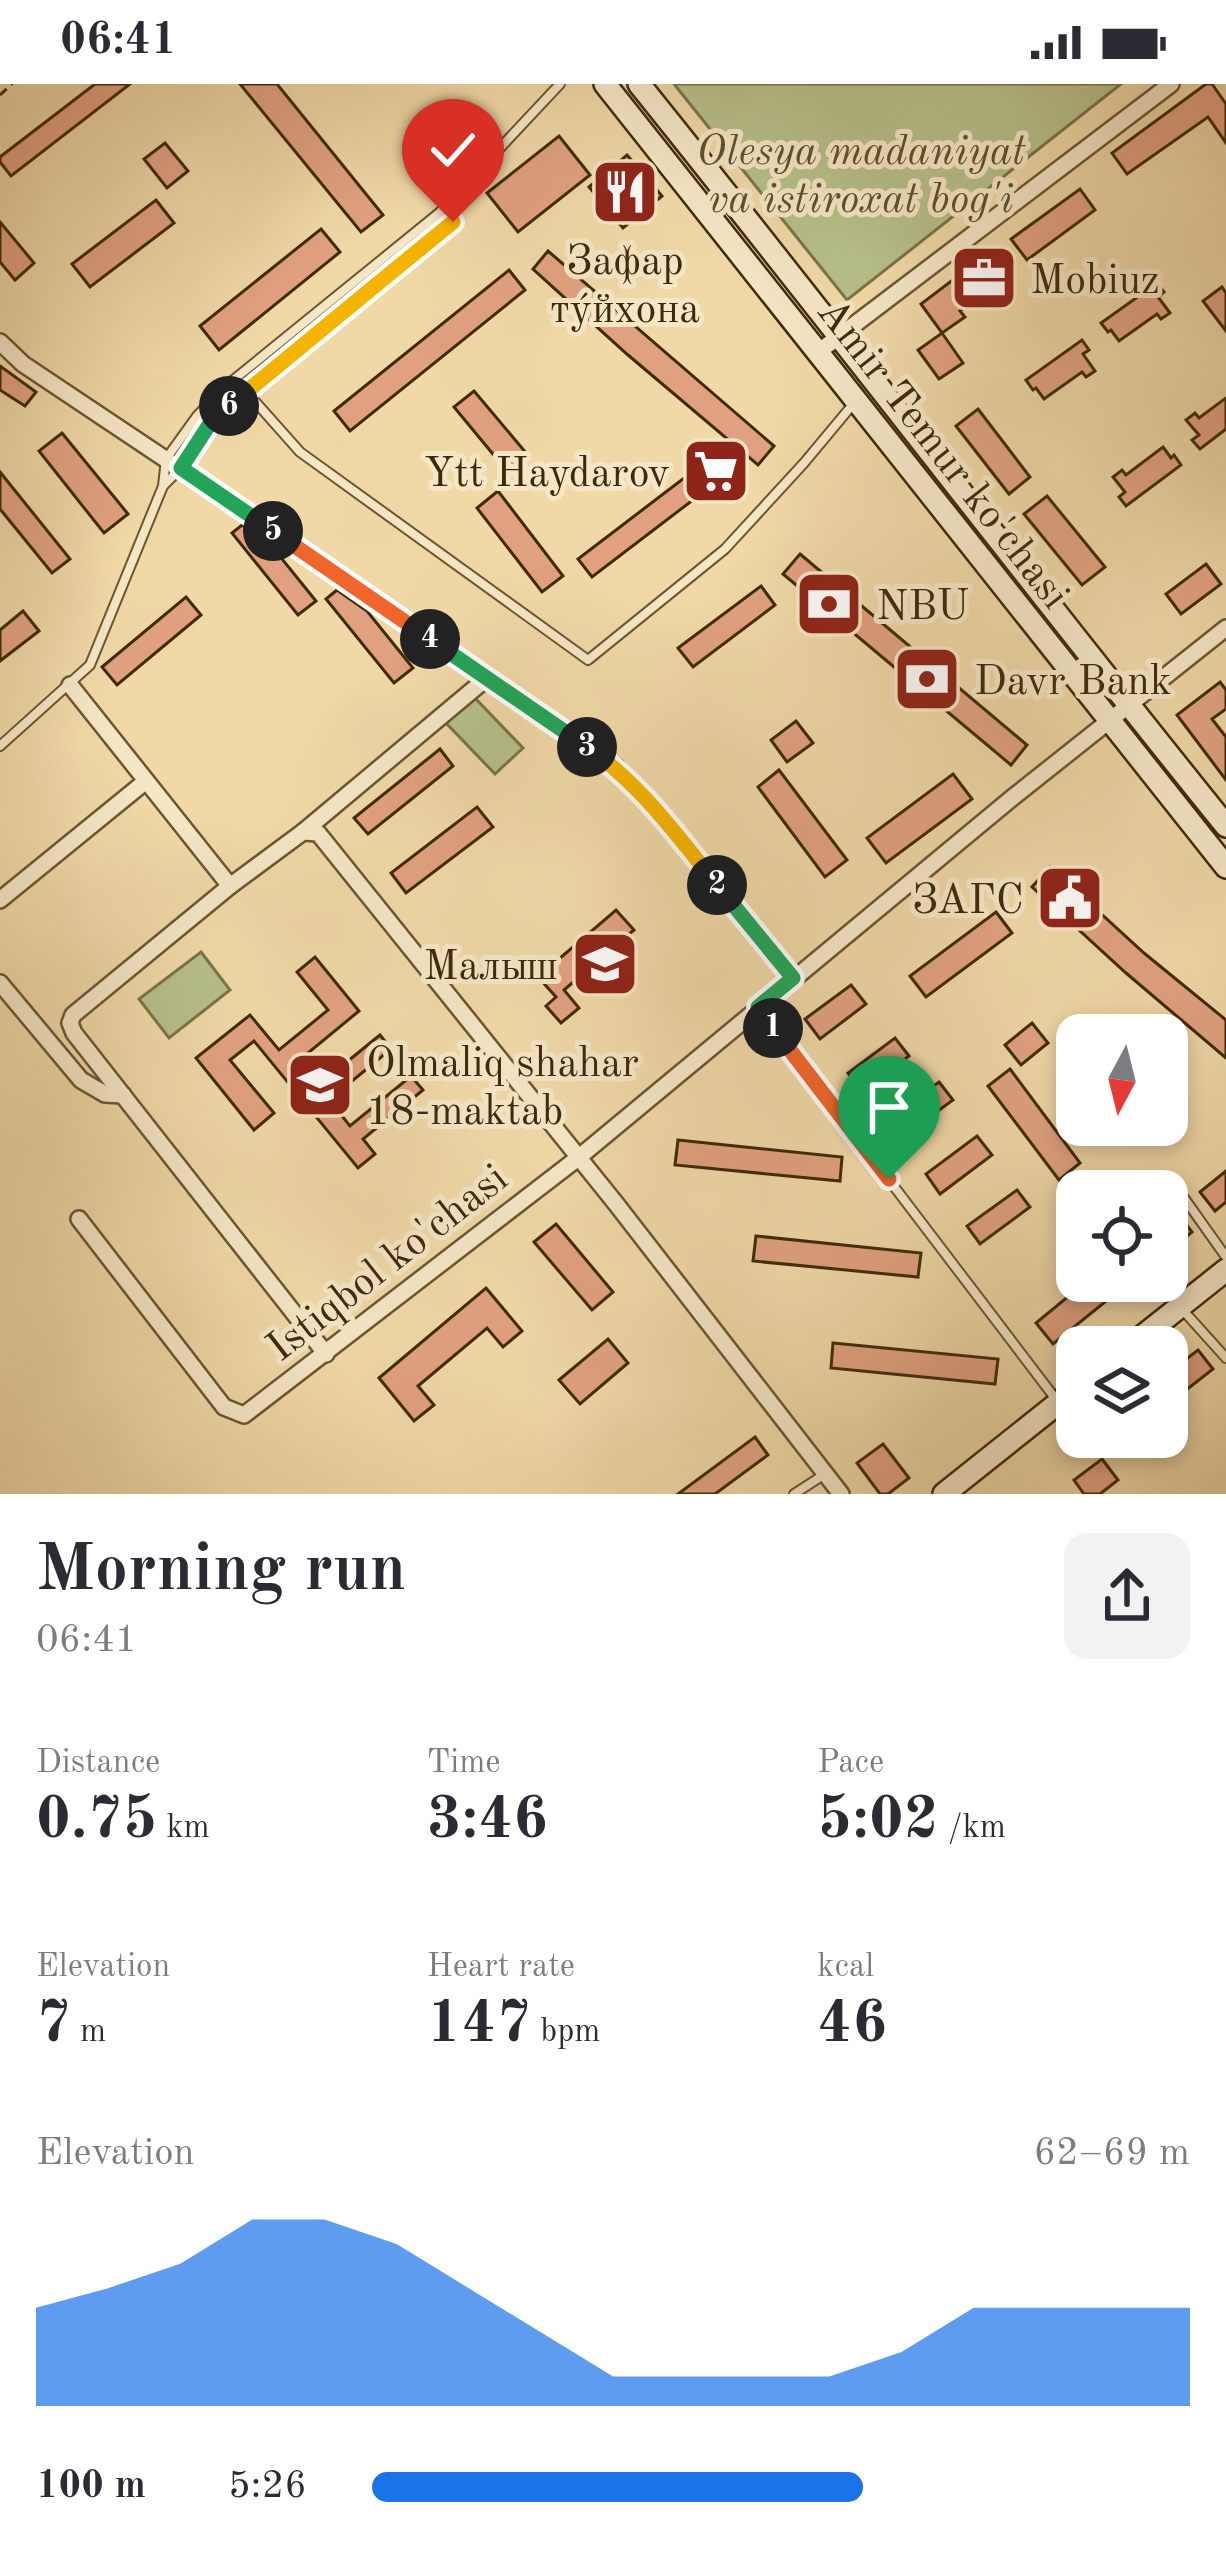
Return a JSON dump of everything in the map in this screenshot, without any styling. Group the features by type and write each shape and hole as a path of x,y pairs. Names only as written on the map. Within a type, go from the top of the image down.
{"main road":[{"name":"Amir Temur ko'chasi","path":"605,84 1226,867"},
{"name":"Amir Temur ko'chasi","path":"639,84 1226,826"},
{"path":"1156,1326 1226,1270"},
{"path":"944,1494 1056,1404"}],"street":[{"path":"817,353 1171,84"},
{"path":"0,341 23,364 616,767 793,978"},
{"name":"Istiqbol ko'chasi","path":"79,1220 224,1407 244,1415 578,1158 1226,628"},
{"path":"326,1354 70,1023 73,1015 488,678"},
{"path":"70,685 230,886"},
{"path":"0,900 146,781"},
{"path":"302,832 318,833 841,1494"},
{"path":"0,983 81,1080 105,1094 123,1095"}],"lane":[{"path":"0,746 90,665 196,416 440,213 560,84"},
{"path":"163,486 174,464 209,425 453,222"},
{"path":"235,379 300,452 588,660 725,549 855,401"},
{"path":"758,1007 1056,1399"},
{"path":"1188,1203 1226,1257"},
{"path":"1180,1307 1226,1358"},
{"path":"794,1494 825,1474"}],"path":[{"path":"0,95 12,84"}],"green space":[{"name":"Olesya madaniyat va istiroxat bog'i","path":"674,84 1121,84 847,300"},
{"path":"474,697 523,748 495,774 446,723"},
{"path":"201,952 230,990 169,1038 139,999"}],"building":[{"path":"95,84 130,84 11,176 0,157"},
{"path":"240,84 277,84 383,215 361,232"},
{"path":"1212,84 1226,104 1226,143 1208,117 1127,174 1112,153"},
{"path":"559,136 590,175 518,232 487,193"},
{"path":"165,143 188,171 167,188 144,159"},
{"name":"Зафар тýйхона","path":"627,155 662,196 623,228 589,187"},
{"path":"1080,189 1095,210 1027,260 1011,239"},
{"path":"156,200 174,223 90,287 72,264"},
{"path":"0,222 34,263 15,280 0,262"},
{"path":"321,229 340,252 219,350 200,326"},
{"path":"548,251 774,446 758,465 533,269"},
{"path":"987,254 1005,279 960,311 965,317 942,333 921,304"},
{"path":"509,270 525,290 350,431 334,411"},
{"path":"1157,283 1164,292 1158,297 1170,313 1161,319 1157,314 1119,341 1101,323"},
{"path":"1222,287 1226,293 1226,331 1203,301"},
{"path":"942,333 963,363 939,379 918,350"},
{"path":"1082,340 1089,350 1083,354 1095,371 1086,377 1082,372 1044,399 1026,380"},
{"path":"0,366 36,392 25,406 0,390"},
{"path":"474,391 527,454 507,471 454,407"},
{"path":"1226,398 1226,429 1200,449 1192,440 1199,435 1186,420 1195,413 1199,418"},
{"path":"978,409 1030,477 1009,494 956,426"},
{"path":"62,433 128,514 104,533 39,451"},
{"path":"1163,447 1181,465 1126,506 1119,497 1125,492 1113,477 1122,470 1126,475"},
{"path":"709,459 723,477 592,577 578,559"},
{"path":"0,472 70,559 52,573 0,509"},
{"path":"498,491 563,576 542,592 477,508"},
{"path":"1047,496 1105,567 1082,585 1024,514"},
{"path":"242,525 270,544 316,601 298,615 232,533"},
{"path":"800,554 1027,745 1011,765 783,574"},
{"path":"1206,564 1221,584 1181,614 1166,594"},
{"path":"761,586 775,605 693,667 678,648"},
{"path":"337,590 367,611 413,668 394,683 326,599"},
{"path":"186,597 201,615 117,685 102,667"},
{"path":"23,611 39,631 0,661 0,630"},
{"path":"1220,682 1226,690 1226,709 1212,719 1226,737 1226,780 1177,715"},
{"path":"796,721 813,743 787,762 771,740"},
{"path":"440,749 453,766 368,834 354,818"},
{"path":"779,770 847,860 825,877 758,787"},
{"path":"953,774 972,799 886,863 867,838"},
{"path":"477,807 493,827 406,893 391,873"},
{"path":"1050,867 1226,1020 1226,1058 1188,1026 1188,1014 1174,1014 1032,887"},
{"path":"616,910 634,930 564,990 579,1008 561,1023 546,1006 556,997 538,977"},
{"path":"996,912 1012,933 926,997 910,976"},
{"path":"315,957 359,1011 297,1062 316,1087 380,1035 391,1049 329,1100 350,1126 411,1076 423,1090 363,1139 375,1154 358,1168 254,1041 230,1060 274,1113 254,1130 196,1058 250,1015 279,1050 328,1010 297,972"},
{"path":"851,985 866,1004 820,1039 805,1019"},
{"path":"1032,1023 1048,1043 1021,1065 1005,1045"},
{"path":"895,1038 909,1056 861,1091 848,1073"},
{"path":"1010,1069 1056,1131 1056,1146 1067,1146 1080,1163 1071,1170 1056,1170 1056,1176 988,1086"},
{"path":"939,1082 953,1100 901,1138 887,1120"},
{"path":"977,1136 992,1155 940,1194 926,1174"},
{"path":"678,1140 842,1157 840,1181 675,1165"},
{"path":"1226,1171 1226,1202 1215,1211 1200,1192"},
{"path":"1017,1190 1030,1207 980,1244 967,1226"},
{"path":"556,1224 613,1292 592,1310 534,1242"},
{"path":"756,1236 921,1253 918,1277 753,1261"},
{"path":"486,1288 522,1331 503,1347 487,1328 418,1386 434,1405 414,1421 379,1378"},
{"path":"1062,1302 1105,1302 1075,1326 1056,1326 1053,1344 1036,1323"},
{"path":"608,1339 628,1363 580,1404 559,1380"},
{"path":"833,1343 998,1359 995,1384 831,1368"},
{"path":"1198,1350 1213,1369 1188,1389 1188,1358"},
{"path":"755,1437 768,1455 715,1494 678,1494"},
{"path":"883,1444 909,1478 888,1494 880,1494 857,1463"},
{"path":"1102,1459 1118,1480 1100,1494 1084,1494 1074,1480"}],"place":[{"name":"Зафар тýйхона","path":"625,192"},
{"name":"Mobiuz","path":"984,278"},
{"name":"Ytt Haydarov","path":"716,471"},
{"name":"NBU","path":"829,604"},
{"name":"Davr Bank","path":"927,679"},
{"name":"ЗАГС","path":"1070,898"},
{"name":"Малыш","path":"605,964"},
{"name":"Olmaliq shahar 18-maktab","path":"320,1085"}],"route":[{"path":"453,222 220,413 181,468 616,767 793,978 758,1007 889,1179"}]}
